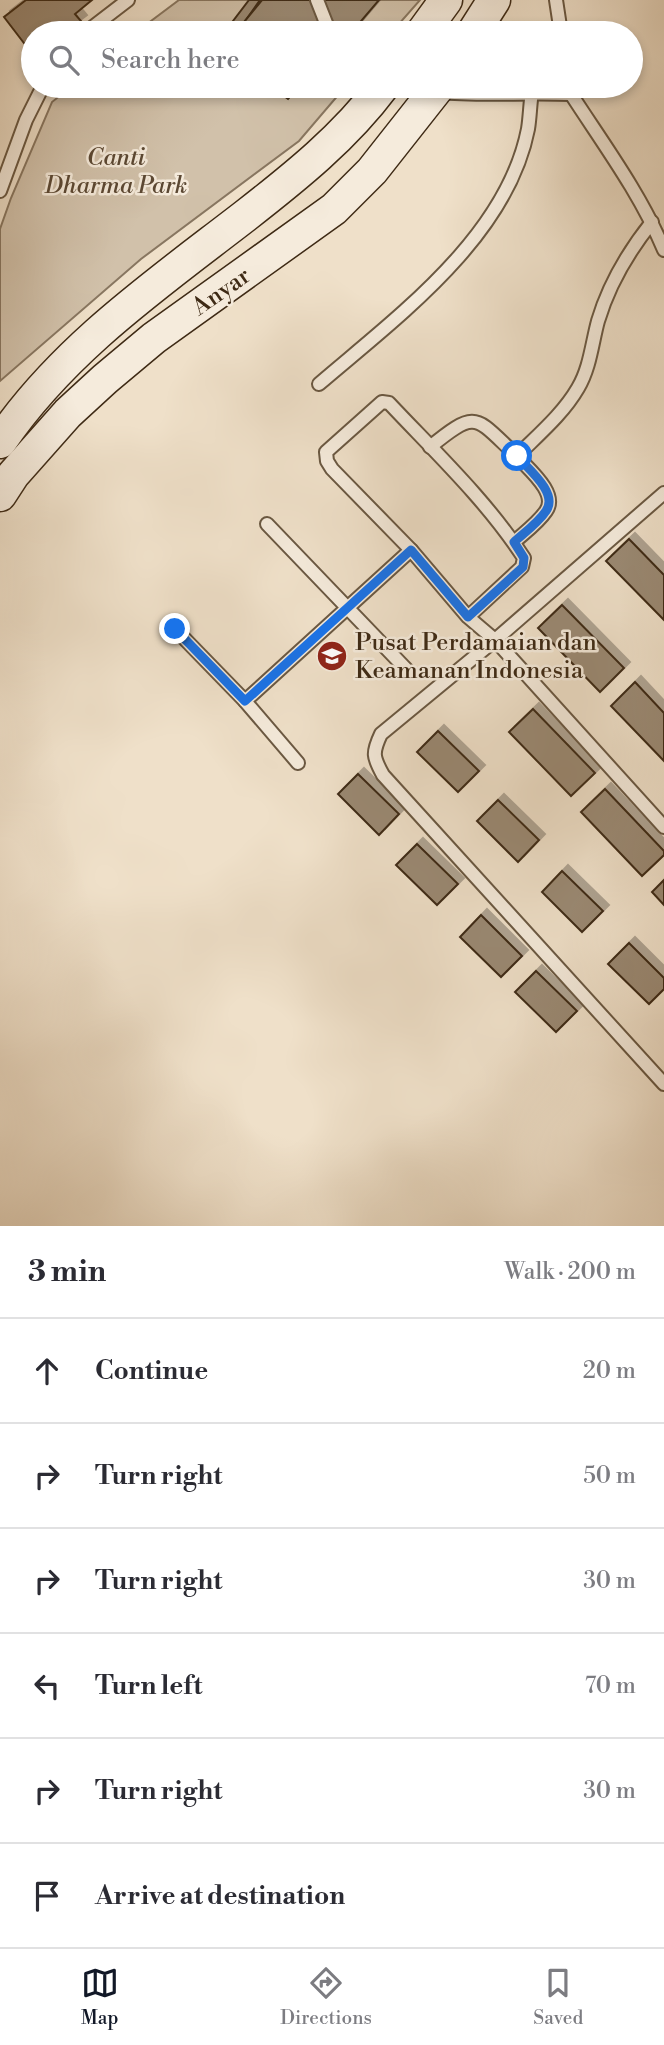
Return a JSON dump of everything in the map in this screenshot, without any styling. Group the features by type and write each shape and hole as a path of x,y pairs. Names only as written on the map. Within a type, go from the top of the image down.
{"street":[{"path":"431,21 446,0"},
{"path":"480,21 494,0"},
{"name":"Anyar","path":"0,442 58,371 131,304 316,158 359,117 370,98"},
{"name":"Anyar","path":"0,495 13,475 68,413 105,379 154,338 334,209 372,171 429,98"}],"lane":[{"path":"101,21 128,0"},
{"path":"317,0 325,21"},
{"path":"556,0 559,21"},
{"path":"2,183 37,98"},
{"path":"318,384 424,294 464,253 508,183 528,130 531,98"},
{"path":"575,98 599,139 621,168 652,222 664,250"},
{"path":"517,456 560,413 577,390 583,379 599,317 613,282 637,241 652,222"},
{"path":"468,617 523,567 524,558 514,542 462,481 389,403 382,402 326,452 332,470 411,550 468,617 495,640 664,827"},
{"path":"430,447 459,424 474,421 482,424 517,456 547,491 549,501 548,510 514,542"},
{"path":"664,493 495,640 381,734 374,750 376,762 383,775 664,1084"},
{"path":"267,524 408,671"},
{"path":"245,701 411,550"},
{"path":"175,629 245,701 298,763"}],"green space":[{"path":"179,0 420,0 402,21 151,21"},
{"name":"Canti Dharma Park","path":"57,98 336,98 299,141 141,259 0,381 0,229 52,102"}],"building":[{"path":"26,0 92,0 75,14 81,21 21,21 21,39 4,17"},
{"path":"249,0 260,0 245,21 233,21"},
{"path":"262,0 379,0 361,21 245,21"},
{"path":"629,539 664,575 664,620 606,561"},
{"path":"562,605 624,668 600,692 538,628"},
{"path":"635,682 664,713 664,761 611,706"},
{"path":"533,709 595,773 571,796 509,732"},
{"path":"438,731 479,771 458,792 417,752"},
{"path":"358,774 399,814 379,835 338,794"},
{"path":"605,789 664,851 664,855 642,876 581,812"},
{"path":"498,800 539,840 518,862 477,821"},
{"path":"417,844 458,884 437,905 396,865"},
{"path":"562,871 603,911 582,932 542,892"},
{"path":"664,880 664,905 652,892"},
{"path":"481,915 522,956 501,977 460,937"},
{"path":"629,943 664,978 664,989 649,1004 608,964"},
{"path":"536,971 577,1011 556,1032 515,992"}],"place":[{"name":"Pusat Perdamaian dan Keamanan Indonesia","path":"332,656"}],"route":[{"path":"175,629 245,701 411,550 468,617 523,567 524,558 514,542 548,510 547,491 517,456"}]}
